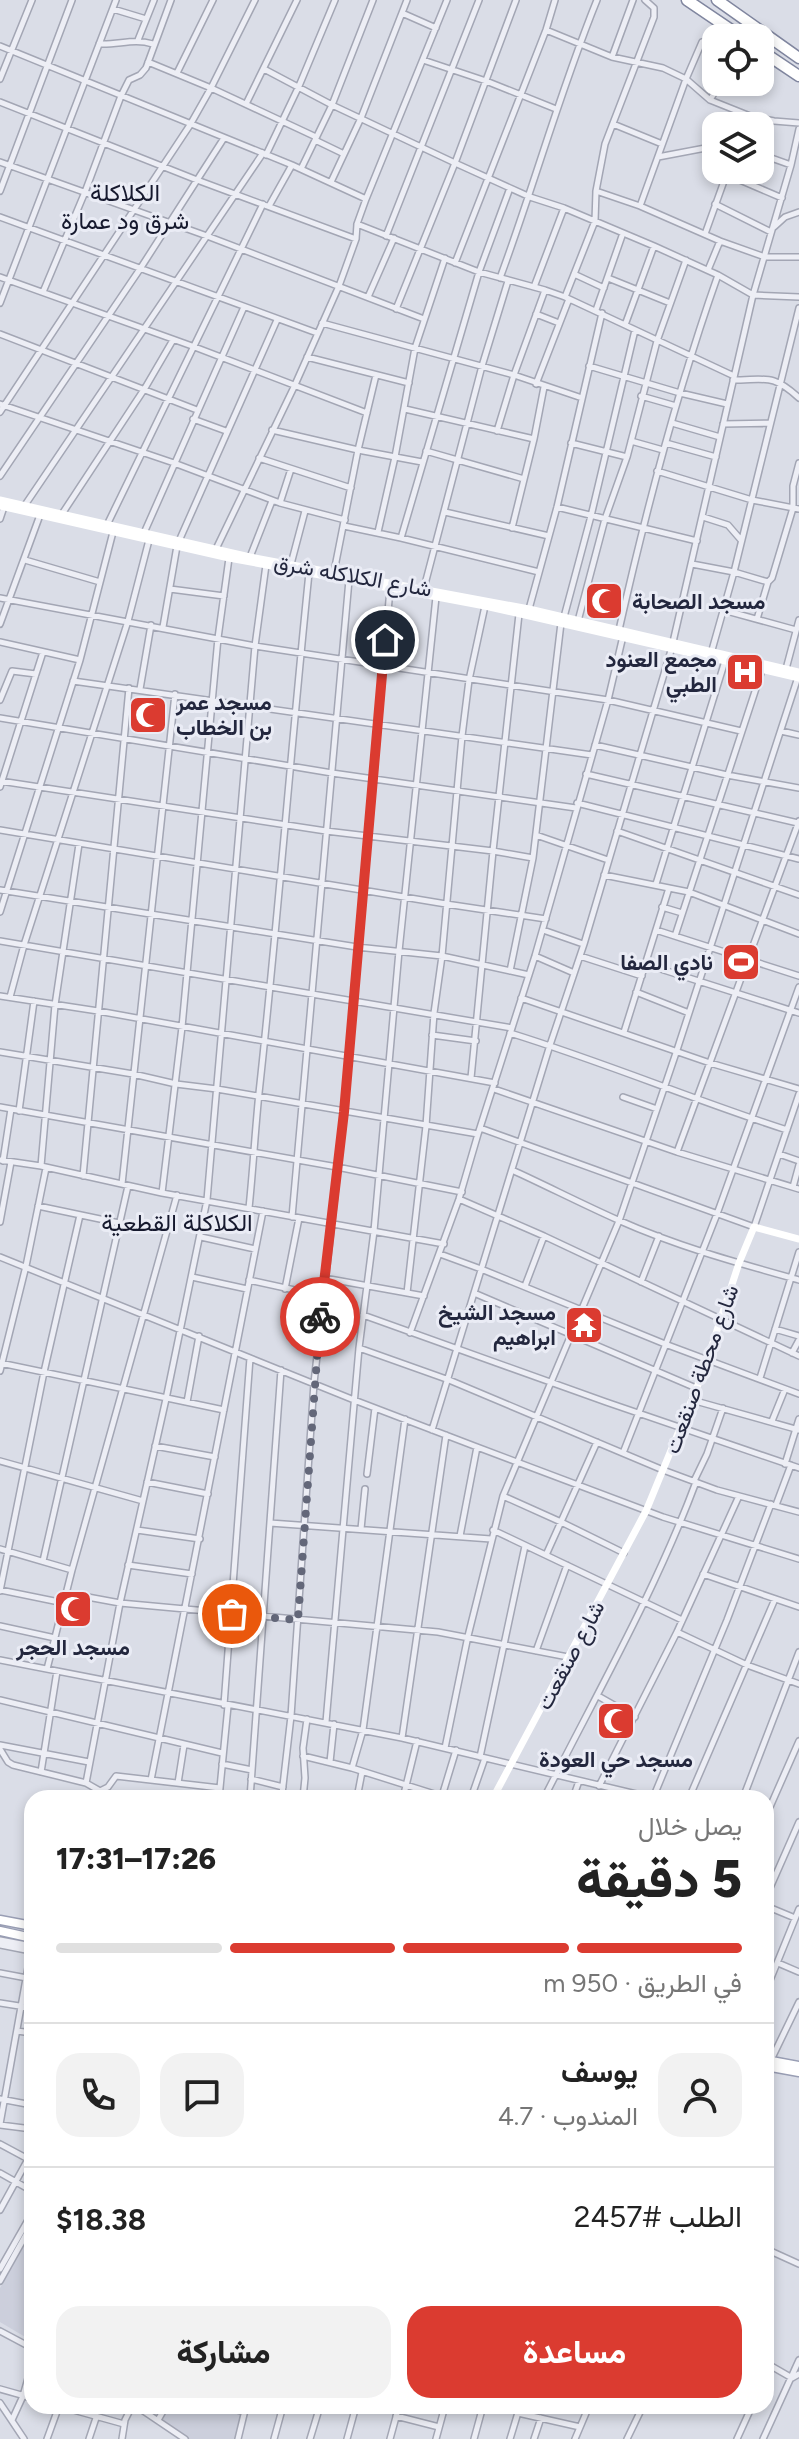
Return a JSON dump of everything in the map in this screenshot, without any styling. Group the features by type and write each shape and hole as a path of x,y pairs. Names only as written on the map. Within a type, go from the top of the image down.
{"highway":[{"path":"687,0 722,24"},
{"path":"717,0 799,58"},
{"path":"774,59 799,76"}],"main road":[{"path":"0,1920 24,1924"},
{"path":"0,1931 24,1936"},
{"path":"774,2064 799,2069"}],"street":[{"path":"0,79 32,0"},
{"path":"0,191 72,0"},
{"path":"0,303 116,0"},
{"path":"138,40 154,0"},
{"path":"43,292 121,96 129,80 140,75 148,62 171,0"},
{"path":"177,73 213,0"},
{"path":"0,412 2,404 190,125 255,0"},
{"path":"246,104 297,0"},
{"path":"24,506 264,154 299,86 335,0"},
{"path":"301,169 332,105 373,0"},
{"path":"331,182 361,118 407,0"},
{"path":"216,549 339,286 366,199 447,0"},
{"path":"386,236 479,0"},
{"path":"396,309 516,0"},
{"path":"455,263 555,0"},
{"path":"500,278 530,197 556,109 597,0"},
{"path":"612,57 633,0"},
{"path":"536,384 595,221 600,158 654,17 654,8 645,0"},
{"path":"113,9 146,19"},
{"path":"402,13 436,28"},
{"path":"546,30 612,57 663,68 686,79 710,100 740,112"},
{"path":"99,44 119,44 128,40 153,44"},
{"path":"640,206 702,42"},
{"path":"0,46 292,165 366,199"},
{"path":"423,60 556,109"},
{"path":"148,62 246,104 344,154"},
{"path":"264,69 455,163 686,260 753,295 799,297"},
{"path":"710,100 712,96"},
{"path":"0,102 356,239"},
{"path":"432,1430 584,944 672,644 753,295 791,165 799,126 774,121"},
{"path":"613,124 662,144"},
{"path":"0,476 170,224 224,138"},
{"path":"657,157 702,149"},
{"path":"774,159 791,165"},
{"path":"0,162 240,248 424,319"},
{"path":"107,525 240,248 292,165"},
{"path":"705,234 722,184"},
{"path":"752,184 782,198"},
{"path":"401,538 479,272 510,188"},
{"path":"596,191 765,257 799,257"},
{"path":"715,204 772,230"},
{"path":"534,287 564,208"},
{"path":"772,230 785,217 799,212"},
{"path":"0,217 317,333"},
{"path":"357,224 479,272 567,298 691,355 733,378 755,377 781,383 799,398"},
{"path":"529,609 557,507 604,288 623,233"},
{"path":"368,297 394,238"},
{"path":"708,270 720,241"},
{"path":"625,325 654,246"},
{"path":"378,532 415,348 445,258"},
{"path":"578,621 605,519 627,457 657,341 686,260"},
{"path":"574,274 604,288"},
{"path":"410,1333 462,1192 543,930 608,700 642,528 657,471 718,275"},
{"path":"0,277 367,413"},
{"path":"608,278 670,303"},
{"path":"424,588 482,366 508,281"},
{"path":"497,431 545,290"},
{"path":"10,997 57,839 128,621 146,537 174,463 244,307"},
{"path":"712,650 742,542 799,308"},
{"path":"536,314 559,323"},
{"path":"163,627 178,544 277,320"},
{"path":"322,323 514,375 582,398"},
{"path":"510,971 533,858 562,620 607,453 635,330"},
{"path":"0,334 197,410"},
{"path":"62,515 173,340"},
{"path":"307,357 409,383"},
{"path":"589,366 727,404"},
{"path":"334,572 376,375"},
{"path":"512,528 544,387"},
{"path":"641,396 676,406"},
{"path":"2,404 174,463 272,501 344,523 539,572"},
{"path":"405,409 534,439"},
{"path":"193,419 226,431"},
{"path":"672,423 720,437"},
{"path":"723,424 770,423"},
{"path":"272,430 422,462"},
{"path":"631,441 716,457"},
{"path":"571,443 627,457"},
{"path":"426,451 524,479"},
{"path":"259,458 351,488"},
{"path":"757,619 796,508 793,486 799,463"},
{"path":"280,503 291,469"},
{"path":"657,471 752,500 796,508"},
{"path":"250,557 272,501"},
{"path":"0,519 1,504"},
{"name":"شارع الكلاكله شرق","path":"1,504 24,506 146,537"},
{"name":"شارع الكلاكله شرق","path":"1,504 229,558 712,650 786,669 799,676"},
{"path":"557,507 697,541"},
{"path":"291,564 306,511"},
{"path":"445,512 549,536"},
{"path":"0,624 40,515"},
{"path":"703,517 728,525 742,542"},
{"path":"0,912 3,890 80,660 113,532"},
{"name":"شارع الكلاكله شرق","path":"178,544 529,609 621,633"},
{"path":"162,1193 182,1027 218,638 229,558"},
{"path":"24,560 100,582"},
{"path":"692,564 768,582"},
{"path":"86,1783 120,1603 207,1200 255,646 266,565"},
{"path":"249,1208 309,573"},
{"path":"574,578 589,581"},
{"path":"285,1289 295,1217 296,1161 349,580"},
{"path":"283,1790 291,1716 314,1383 344,1112 390,588"},
{"path":"170,589 224,596"},
{"path":"326,1722 359,1348 374,1231 393,1008 436,596"},
{"path":"0,598 300,654 608,700 741,731"},
{"path":"407,1293 426,1126 434,1013 462,736 469,680 485,606"},
{"path":"723,610 796,630"},
{"path":"471,1078 519,613"},
{"path":"786,669 799,620"},
{"path":"140,689 151,625"},
{"path":"0,642 80,660"},
{"name":"شارع الكلاكله شرق","path":"672,644 725,660 799,676"},
{"path":"43,652 1,783 533,858"},
{"path":"656,884 725,660"},
{"path":"675,936 762,669"},
{"path":"0,700 12,671 36,674"},
{"path":"445,1748 468,1636 503,1496 619,1221 799,676"},
{"path":"73,681 592,755"},
{"path":"83,1176 129,688"},
{"path":"43,1561 125,1185 133,1074 175,694"},
{"path":"0,718 417,787 623,814 799,859"},
{"path":"780,730 799,735"},
{"path":"595,745 799,788"},
{"path":"586,774 799,822 677,1152"},
{"path":"0,830 546,919"},
{"path":"617,831 799,895"},
{"path":"536,835 608,860"},
{"path":"0,1371 38,1206 55,1005 79,844"},
{"path":"604,875 689,892 799,934"},
{"path":"624,1032 669,888"},
{"path":"3,890 357,947 442,956 529,975"},
{"path":"662,907 682,913"},
{"path":"543,930 584,944"},
{"path":"656,930 799,976"},
{"path":"0,941 353,1002 434,1013 511,1030 696,1100 787,1130"},
{"path":"535,956 574,973"},
{"path":"580,956 642,976"},
{"path":"645,964 799,1013"},
{"path":"623,1453 717,1214 799,987"},
{"path":"636,992 689,1013"},
{"path":"0,996 471,1078 677,1152 796,1188 799,1163 779,1154"},
{"path":"521,998 799,1092 754,1227"},
{"path":"19,1111 34,1001"},
{"path":"432,1035 476,1041"},
{"path":"0,1052 426,1126 479,1131 520,1142 754,1227 799,1239"},
{"path":"623,1097 657,1109"},
{"path":"0,1107 462,1192"},
{"path":"11,1109 1,1160 162,1193 444,1244"},
{"path":"1,1217 11,1162"},
{"path":"512,1170 619,1221 702,1251 799,1280"},
{"path":"47,1669 177,1195"},
{"path":"459,1199 799,1356"},
{"path":"38,1206 119,1223"},
{"path":"151,1780 263,1211"},
{"path":"64,1603 0,1591 44,1372 80,1215"},
{"name":"شارع محطة صنقعت","path":"646,1511 681,1428 754,1227"},
{"path":"525,1286 544,1236"},
{"path":"641,1282 659,1236"},
{"path":"201,1237 255,1249"},
{"path":"760,1378 799,1252"},
{"path":"440,1254 799,1394"},
{"path":"0,1257 354,1400 646,1511 799,1559"},
{"path":"192,1277 247,1289"},
{"path":"324,1278 424,1296"},
{"path":"249,1280 322,1296"},
{"path":"474,1293 696,1388"},
{"path":"363,1315 799,1468"},
{"path":"775,1329 799,1338 792,1353"},
{"path":"187,1402 199,1336"},
{"path":"359,1348 449,1380 663,1470 739,1496 799,1512"},
{"path":"105,1790 116,1776 220,1788 250,1358"},
{"path":"1,1363 224,1410"},
{"path":"250,1790 281,1370"},
{"path":"772,1421 785,1389"},
{"path":"691,1399 798,1429"},
{"path":"367,1474 375,1408"},
{"path":"548,1790 645,1603 681,1523 723,1408"},
{"path":"352,1768 363,1730 405,1419"},
{"path":"656,1790 773,1505 788,1465 799,1419"},
{"path":"402,1738 446,1435"},
{"path":"546,1555 597,1442"},
{"path":"155,1446 215,1457"},
{"path":"460,1536 477,1447"},
{"path":"0,1461 143,1501"},
{"path":"147,1482 208,1494"},
{"path":"361,1529 365,1489"},
{"path":"503,1496 624,1553"},
{"path":"599,1786 677,1632 739,1496"},
{"name":"شارع صنقعت","path":"497,1790 646,1511"},
{"path":"270,1523 491,1539"},
{"path":"137,1530 200,1539"},
{"path":"493,1530 682,1620"},
{"path":"473,1790 483,1757 525,1546"},
{"path":"0,1549 72,1570"},
{"path":"128,1565 192,1574"},
{"path":"536,1651 567,1565"},
{"path":"703,1574 798,1604"},
{"path":"66,1593 120,1603 468,1636 568,1657"},
{"path":"692,1790 775,1599"},
{"path":"0,1626 55,1638"},
{"path":"677,1632 747,1665 799,1684"},
{"path":"746,1790 799,1652"},
{"path":"0,1660 417,1741 621,1790"},
{"path":"41,1772 57,1671"},
{"path":"598,1696 635,1717"},
{"path":"0,1700 222,1753"},
{"path":"304,1790 307,1719"},
{"path":"330,1762 334,1724"},
{"path":"405,1790 417,1741"},
{"path":"774,1800 796,1755 799,1741"},
{"path":"178,1783 184,1744"},
{"path":"0,1747 89,1762"},
{"path":"0,1747 10,1764 86,1783 95,1790"},
{"path":"446,1790 456,1750"},
{"path":"303,1756 424,1790"},
{"path":"222,1764 252,1770"},
{"path":"359,1790 362,1772"},
{"path":"251,1779 283,1787"},
{"path":"576,1790 579,1781"},
{"path":"774,1879 799,1822"},
{"path":"774,1909 795,1918"},
{"path":"774,1969 799,1909"},
{"path":"0,1942 24,1947"},
{"path":"778,1963 799,1972"},
{"path":"0,1973 24,1977"},
{"path":"24,1996 2,2100 0,2124 24,2128"},
{"path":"774,2049 799,2002"},
{"path":"0,2003 24,2007"},
{"path":"17,2031 24,2032"},
{"path":"2,2100 24,2104"},
{"path":"0,2144 24,2157"},
{"path":"0,2210 24,2167"},
{"path":"0,2173 24,2186"},
{"path":"0,2269 2,2260 24,2226"},
{"path":"0,2281 24,2238"},
{"path":"774,2253 799,2264"},
{"path":"0,2331 24,2344"},
{"path":"774,2414 799,2360"},
{"path":"774,2368 792,2378"},
{"path":"792,2378 799,2374"},
{"path":"0,2389 23,2396"},
{"path":"12,2420 24,2392"},
{"path":"0,2403 23,2436 15,2439"},
{"path":"47,2439 56,2414"},
{"path":"84,2414 124,2424"},
{"path":"122,2439 124,2424 130,2414"},
{"path":"148,2414 185,2439"},
{"path":"158,2420 161,2414"},
{"path":"244,2414 238,2438 246,2439"},
{"path":"274,2439 281,2414"},
{"path":"310,2439 318,2414"},
{"path":"347,2439 354,2414"},
{"path":"436,2439 443,2414"},
{"path":"474,2439 481,2414"},
{"path":"510,2439 518,2414"},
{"path":"530,2414 580,2427"},
{"path":"575,2439 586,2414"},
{"path":"627,2439 639,2414"},
{"path":"737,2439 748,2414"},
{"path":"763,2439 774,2414"},
{"path":"390,2439 396,2416 439,2427"},
{"path":"89,2439 96,2418"},
{"path":"534,2439 541,2418"}],"shaded area":[{"path":"24,2246 24,2336 0,2322 0,2288"},
{"path":"149,2414 242,2414 235,2439 188,2439"}],"way so far":[{"path":"232,1614 298,1620 320,1317"}],"place":[{"name":"مسجد الصحابة","path":"604,601"},
{"name":"مجمع العنود الطبي","path":"745,672"},
{"name":"مسجد عمر بن الخطاب","path":"148,715"},
{"name":"نادي الصفا","path":"741,962"},
{"name":"مسجد الشيخ ابراهيم","path":"584,1325"},
{"name":"مسجد الحجر","path":"73,1609"},
{"name":"مسجد حي العودة","path":"616,1721"}],"district":[{"name":"الكلاكلة شرق ود عمارة","path":"125,207"},
{"name":"الكلاكلة القطعية","path":"177,1223"}],"route":[{"path":"320,1317 344,1112 385,640"}]}
